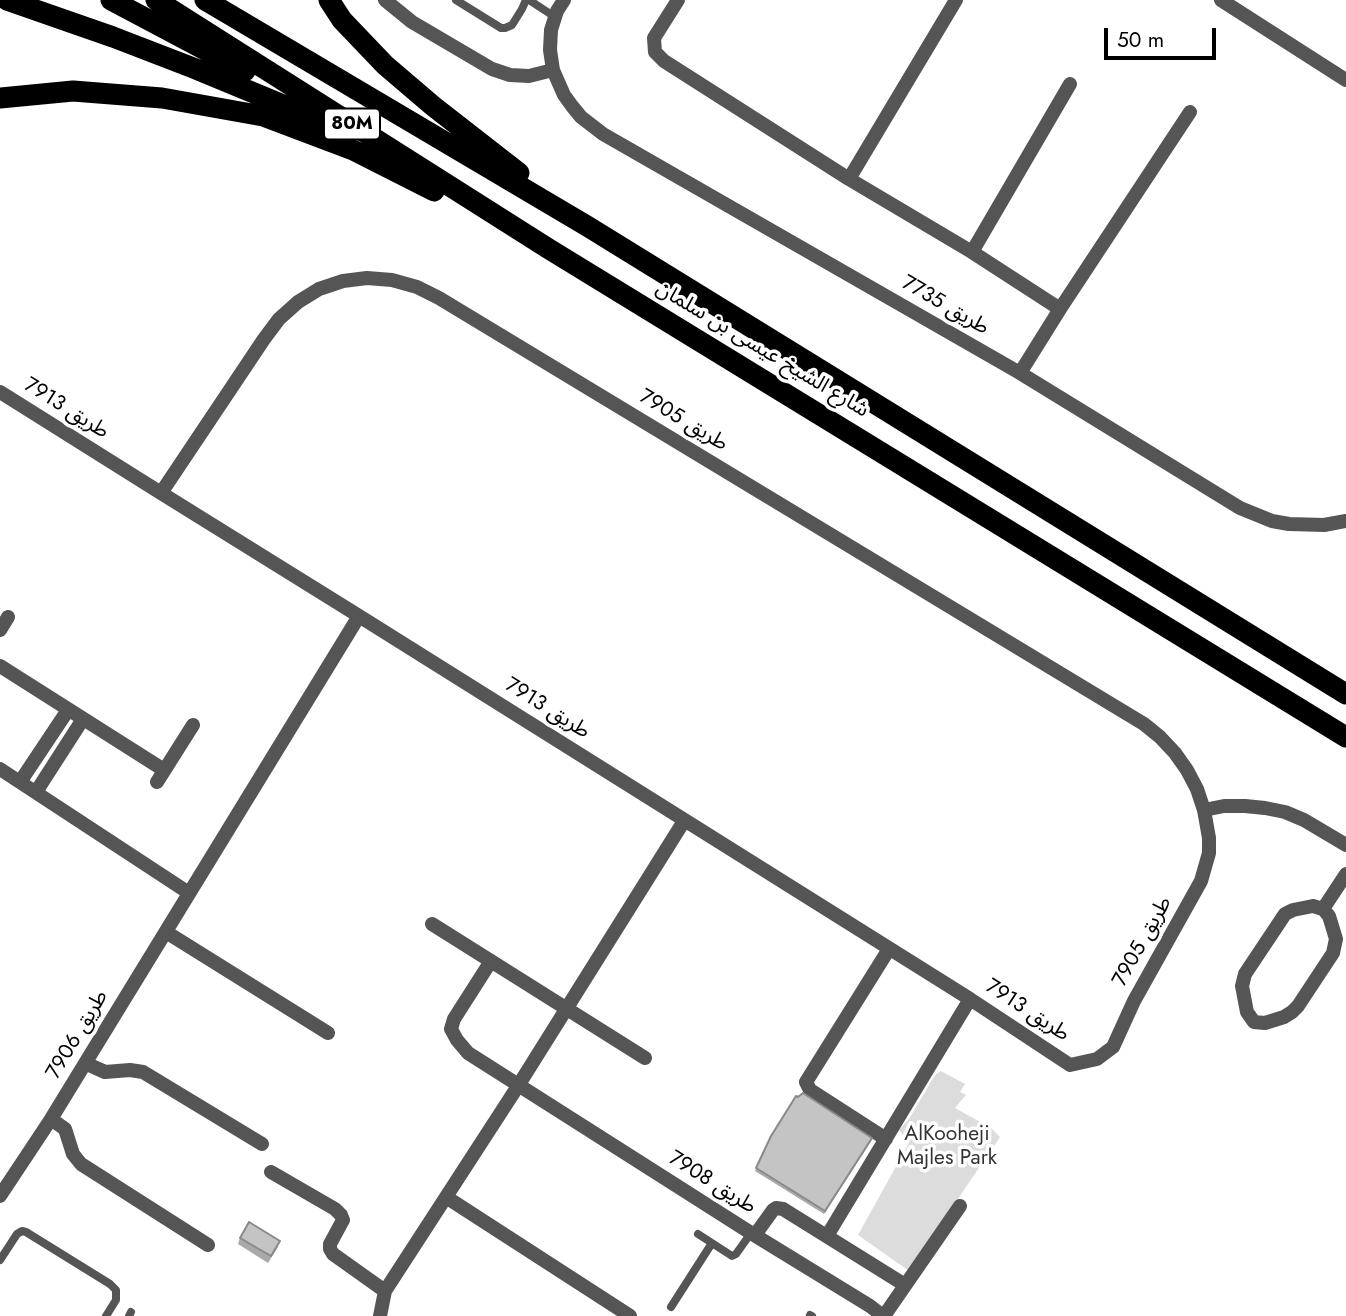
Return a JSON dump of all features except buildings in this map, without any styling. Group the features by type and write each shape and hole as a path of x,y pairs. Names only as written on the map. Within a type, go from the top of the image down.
{"highway":[{"path":"7,0 197,69 411,161"},
{"path":"111,0 368,134"},
{"name":"شارع الشيخ عيسى بن سلمان","path":"156,0 548,248 1346,737"},
{"name":"شارع الشيخ عيسى بن سلمان","path":"205,0 587,226 1346,694"},
{"path":"226,0 284,48"},
{"path":"328,0 342,20 385,65 433,106 587,226"},
{"path":"0,98 73,91 162,98 263,116 354,150 548,248"}],"street":[{"path":"385,0 412,22 492,69 510,75 528,76 552,70"},
{"path":"678,0 654,38 655,52 664,61 1059,309"},
{"path":"849,178 956,0"},
{"path":"1221,0 1346,80"},
{"name":"طريق 7735","path":"559,9 550,40 552,70 572,106 581,117 603,134 1020,373 1240,508 1272,521 1298,525 1324,525 1346,521"},
{"path":"972,252 1070,84"},
{"path":"1020,373 1059,309 1190,112"},
{"name":"طريق 7905","path":"161,493 279,318 319,289 355,279 393,280 417,287 439,298 1143,724 1175,753 1197,789 1209,831 1209,853 1201,881 1134,1001 1113,1047 1097,1059 1070,1065"},
{"name":"طريق 7913","path":"0,392 970,999 1070,1065"},
{"name":"طريق 7906","path":"0,1196 51,1119 359,616"},
{"path":"0,630 8,617"},
{"path":"0,666 83,719 161,776 193,725"},
{"path":"20,782 68,710"},
{"path":"36,792 83,719"},
{"path":"2,776 20,782 36,792 189,893"},
{"path":"1204,810 1224,806 1265,807 1304,820 1346,845"},
{"path":"380,1316 385,1291 567,1009 684,821"},
{"path":"1324,909 1346,874"},
{"path":"1313,906 1324,909 1336,939 1333,953 1292,1012 1265,1023 1254,1022 1247,1013 1242,986 1247,970 1285,914 1293,909 1313,906"},
{"path":"432,924 645,1058"},
{"path":"166,932 328,1033"},
{"path":"886,1139 810,1090 806,1082 889,949"},
{"name":"طريق 7908","path":"491,961 454,1019 451,1029 468,1053 884,1316"},
{"path":"827,1236 970,999"},
{"path":"85,1063 105,1072 143,1072 262,1143"},
{"path":"51,1119 65,1129 80,1164 208,1245"},
{"path":"271,1172 341,1215 343,1220 330,1249 333,1254 385,1291"},
{"path":"446,1197 630,1316"},
{"path":"884,1316 960,1206"},
{"path":"753,1234 776,1209 783,1209 904,1284"}],"lane":[{"path":"456,0 501,28 512,24 527,0 559,9"},
{"path":"0,1260 17,1234 26,1232 116,1290 116,1300 106,1316"},
{"path":"698,1234 729,1255 734,1255 753,1234"},
{"path":"671,1307 712,1243"}],"green space":[{"name":"AlKooheji Majles Park","path":"941,1071 965,1084 960,1092 966,1095 955,1108 991,1128 1000,1137 909,1271 858,1235 909,1143 899,1130 909,1119 935,1075"}]}
